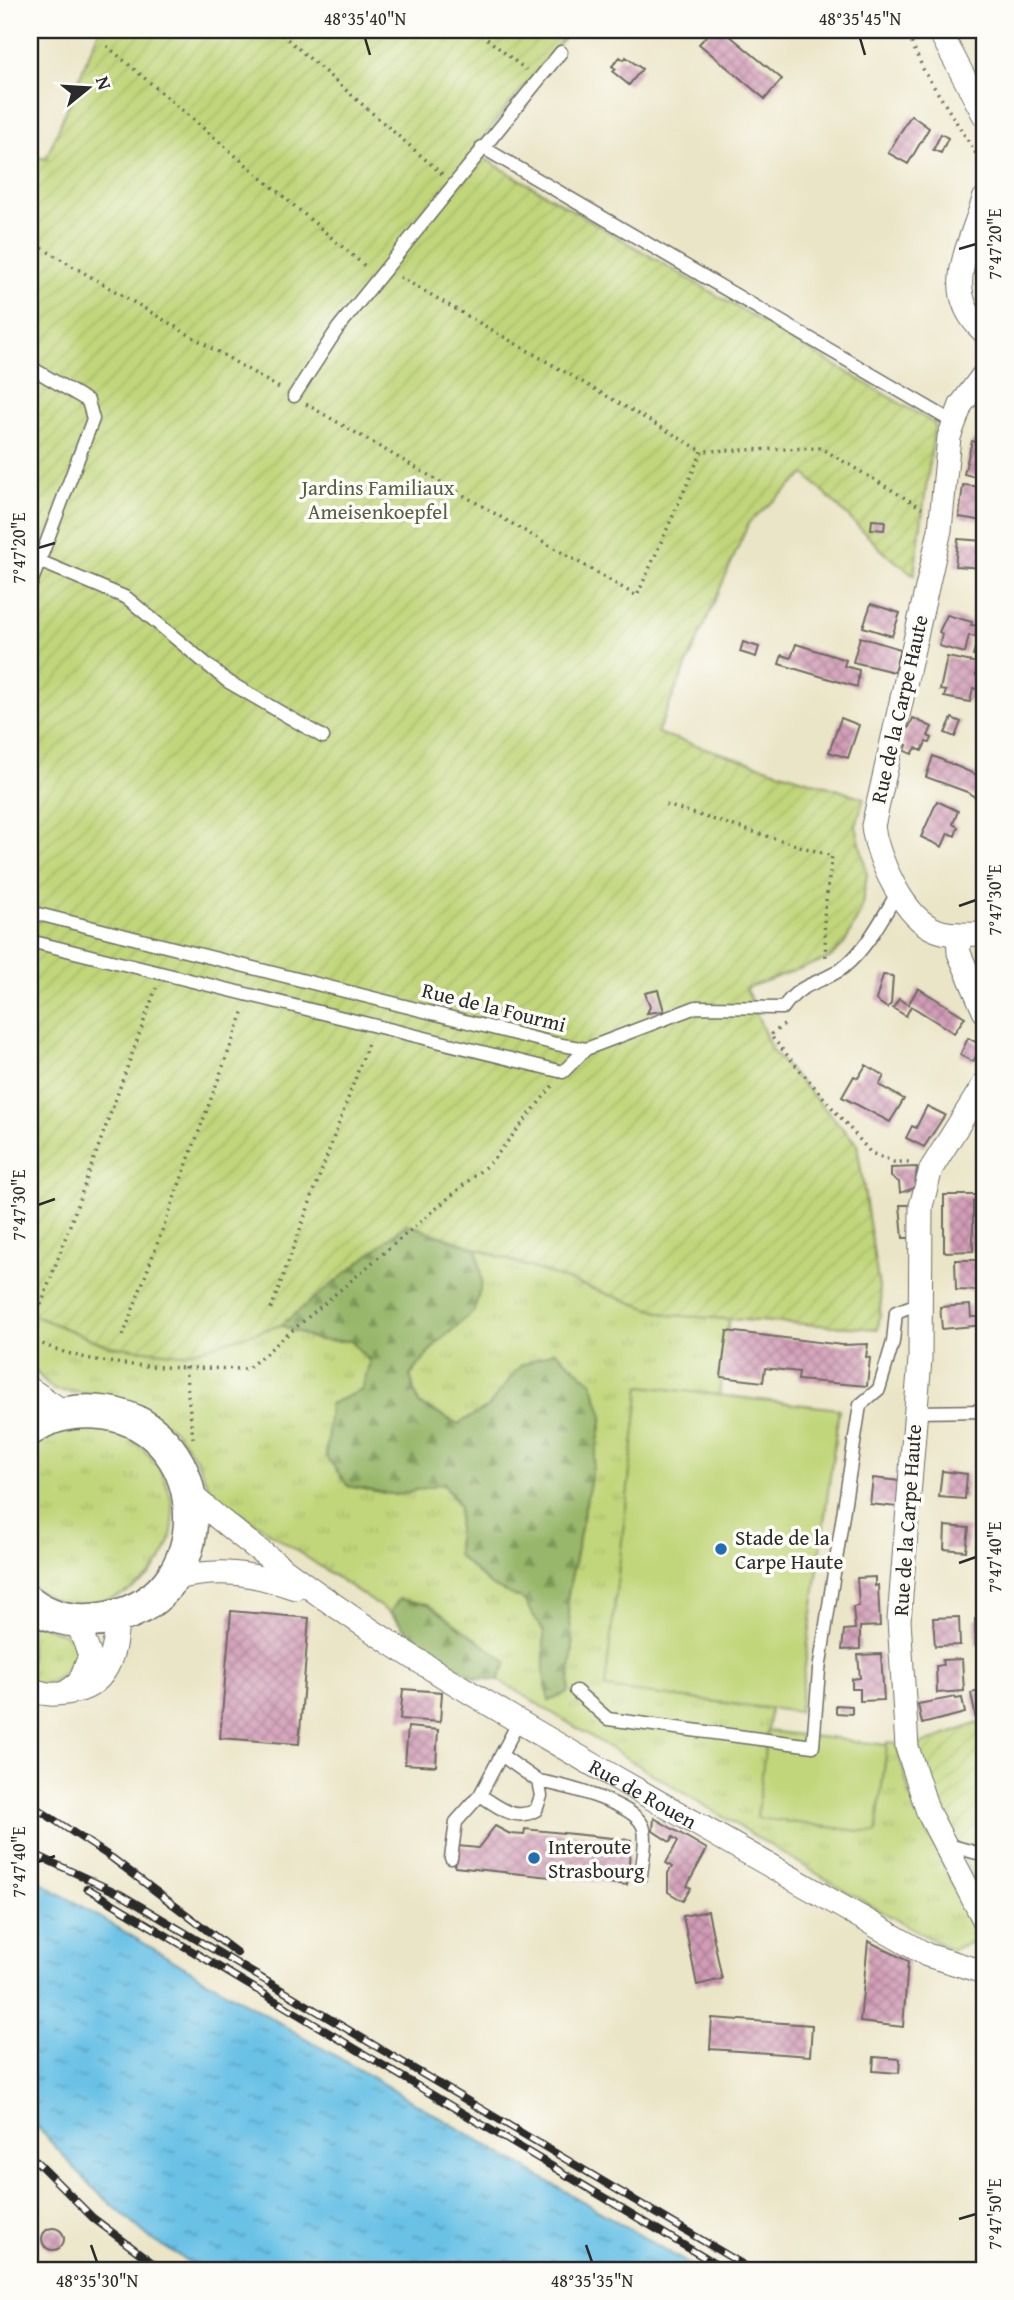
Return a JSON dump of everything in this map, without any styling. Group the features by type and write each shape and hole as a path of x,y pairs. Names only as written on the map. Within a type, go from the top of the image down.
{"main road":[{"path":"30,1429 65,1413 103,1412 120,1416 142,1427 163,1443 176,1460 190,1494 190,1535 185,1555 172,1578 141,1606 117,1617 77,1621 56,1617 30,1602"}],"street":[{"path":"939,30 984,115"},
{"path":"984,200 958,291 970,320 984,332"},
{"name":"Rue de la Carpe Haute","path":"984,374 961,405 953,422 941,514 908,682 874,813 874,838 898,892 923,922 935,930 958,934 984,934"},
{"path":"958,934 959,953 984,1011"},
{"name":"Rue de la Carpe Haute","path":"984,1084 975,1119 937,1161 921,1206 916,1412 899,1620 907,1747 928,1812 984,1920"},
{"path":"30,1389 65,1413"},
{"name":"Rue de Rouen","path":"190,1494 249,1545 314,1594 519,1723 927,1955 984,1972"},
{"name":"Rue de Rouen","path":"172,1578 205,1572 241,1572 314,1594"},
{"path":"30,1688 51,1695 78,1692 98,1682 112,1654 117,1617"},
{"path":"62,1694 79,1683 90,1656 77,1621"}],"lane":[{"path":"294,396 338,328 561,52"},
{"path":"482,147 953,422"},
{"path":"30,367 88,401 93,419 34,557 30,586"},
{"path":"34,557 127,598 228,681 323,737"},
{"path":"783,1009 794,992 842,968 856,956 876,930 898,892"},
{"name":"Rue de la Fourmi","path":"30,912 556,1044 586,1049 696,1007 783,1009"},
{"path":"30,941 564,1072 586,1049"},
{"path":"576,1690 608,1719 813,1746 819,1670 860,1405 879,1389 893,1342 896,1312 920,1303"},
{"path":"916,1412 984,1410"},
{"path":"451,1858 456,1822 480,1795 519,1723"},
{"path":"501,1755 538,1781 568,1786 638,1818 644,1829 640,1875"},
{"path":"480,1795 510,1814 525,1816 536,1810 541,1796 538,1781"},
{"path":"945,1844 984,1855"}],"path":[{"path":"277,30 453,184"},
{"path":"476,30 538,80"},
{"path":"906,30 924,71 984,166"},
{"path":"107,46 382,273 702,451 821,448 923,508 941,514"},
{"path":"30,241 637,596 702,451"},
{"path":"666,805 832,856 824,916 827,976"},
{"path":"41,1305 161,973"},
{"path":"123,1336 250,995"},
{"path":"783,1009 784,1026 770,1035 871,1153 894,1163 937,1161"},
{"path":"271,1309 374,1026"},
{"path":"30,1338 55,1351 185,1367 247,1369 492,1161 564,1072"},
{"path":"176,1460 193,1444 185,1367"}],"green space":[{"name":"Jardins Familiaux Ameisenkoepfel","path":"99,30 570,30 472,151 935,424 914,575 886,554 805,474 749,522 657,733 864,798 856,826 867,874 861,911 845,943 830,958 746,988 772,1051 857,1144 881,1301 878,1329 668,1315 407,1224 281,1325 183,1354 109,1346 30,1314 30,156 46,159"},
{"path":"407,1224 477,1249 482,1282 474,1311 435,1345 410,1376 419,1404 458,1424 488,1407 520,1366 555,1351 592,1382 603,1416 567,1599 573,1647 568,1692 549,1701 544,1674 544,1632 524,1600 492,1586 457,1555 459,1507 444,1483 396,1495 348,1486 326,1456 330,1404 362,1390 370,1361 351,1341 317,1340 281,1325"},
{"path":"477,1249 668,1315 729,1319 719,1395 640,1386 605,1688 770,1709 757,1818 876,1833 887,1742 896,1743 911,1798 972,1924 975,1941 951,1950 847,1892 498,1680 507,1663 399,1599 390,1613 212,1494 195,1457 175,1431 152,1414 100,1395 54,1390 30,1366 30,1314 108,1346 183,1354 281,1325 317,1340 351,1341 370,1362 362,1390 326,1456 348,1486 396,1495 443,1483 459,1507 457,1555 492,1586 524,1600 544,1632 544,1674 549,1701 568,1692 573,1647 567,1599 603,1416 521,1366 488,1407 458,1424 419,1404 410,1376 435,1345 474,1310 482,1282"},
{"name":"Stade de la Carpe Haute","path":"640,1386 839,1409 799,1712 605,1688"},
{"path":"80,1425 118,1432 147,1453 166,1482 172,1503 173,1523 161,1561 148,1576 131,1590 110,1599 81,1604 52,1599 30,1585 30,1444 53,1431"},
{"path":"399,1599 428,1604 507,1662 498,1680 475,1678 417,1642 390,1613"},
{"path":"30,1620 71,1637 77,1649 65,1671 46,1683 30,1683"},
{"path":"984,1721 984,1899 938,1809 916,1746"},
{"path":"767,1731 887,1745 876,1833 757,1818"}],"water":[{"path":"30,1876 699,2270 202,2270 151,2239 92,2187 30,2119"}],"building":[{"path":"712,30 723,30 782,79 765,99 699,44"},
{"path":"620,57 624,60 626,57 642,69 629,85 613,72 616,69 612,66"},
{"path":"911,115 929,128 908,164 888,153"},
{"path":"941,134 948,138 941,153 933,150"},
{"path":"972,441 984,444 984,479 964,474"},
{"path":"963,485 984,487 984,521 959,517"},
{"path":"872,520 885,521 884,530 871,529"},
{"path":"958,539 984,541 984,568 955,566"},
{"path":"871,604 900,613 892,636 863,627"},
{"path":"947,615 978,626 975,637 969,635 965,653 939,646 942,634 939,632"},
{"path":"860,637 900,649 894,672 853,662"},
{"path":"977,640 984,642 984,658 973,656"},
{"path":"743,642 759,647 756,657 740,652"},
{"path":"796,644 846,660 844,666 859,670 857,687 779,664 782,655 791,658"},
{"path":"947,657 978,663 976,675 984,677 984,691 973,688 970,702 944,697 946,691 940,690"},
{"path":"841,718 859,725 848,758 829,752"},
{"path":"913,718 932,727 928,736 932,738 930,743 926,742 922,751 916,748 912,754 905,751 907,745 902,743"},
{"path":"952,718 961,722 955,737 945,733"},
{"path":"933,756 984,778 981,801 967,792 926,777"},
{"path":"937,801 958,811 953,824 958,827 955,836 948,833 942,847 921,837"},
{"path":"883,975 893,976 891,1004 887,1008 876,1000"},
{"path":"918,988 965,1017 954,1033 911,1006 906,1016 893,1008 899,999 908,1005"},
{"path":"658,990 664,1011 647,1013 650,1007 645,993"},
{"path":"968,1038 982,1045 973,1062 960,1055"},
{"path":"866,1065 884,1076 879,1085 904,1099 890,1122 842,1097 854,1076 858,1078"},
{"path":"927,1106 945,1115 924,1147 906,1138 912,1126 916,1128"},
{"path":"917,1167 915,1188 900,1193 899,1182 891,1177 891,1168"},
{"path":"944,1195 977,1195 977,1202 973,1202 973,1251 944,1252"},
{"path":"900,1205 913,1205 913,1238 903,1238"},
{"path":"955,1260 982,1260 984,1291 956,1290"},
{"path":"970,1305 971,1317 984,1317 984,1325 942,1329 940,1307"},
{"path":"727,1331 842,1345 868,1344 866,1357 870,1358 867,1386 798,1380 799,1372 765,1368 763,1382 721,1377"},
{"path":"942,1471 967,1474 965,1499 939,1497"},
{"path":"873,1478 900,1481 897,1507 870,1504"},
{"path":"945,1526 969,1528 966,1551 944,1549"},
{"path":"875,1577 875,1586 878,1585 880,1626 860,1627 860,1649 842,1650 844,1630 855,1629 853,1607 859,1606 857,1578"},
{"path":"231,1611 309,1618 299,1744 220,1738"},
{"path":"959,1617 960,1645 935,1646 933,1618"},
{"path":"975,1619 984,1619 984,1643 976,1646"},
{"path":"881,1654 884,1700 860,1701 860,1689 852,1689 852,1679 860,1678 858,1655"},
{"path":"962,1659 964,1691 937,1693 936,1666 943,1665 942,1660"},
{"path":"403,1689 442,1692 440,1722 400,1719"},
{"path":"984,1690 984,1717 976,1719 971,1693"},
{"path":"962,1698 965,1713 922,1724 918,1704"},
{"path":"836,1705 852,1706 852,1714 836,1713"},
{"path":"408,1727 438,1730 436,1766 405,1764"},
{"path":"654,1818 707,1849 687,1886 691,1888 683,1901 668,1892 668,1873 672,1867 666,1863 678,1841 673,1837 670,1842 653,1831"},
{"name":"Interoute Strasbourg","path":"495,1826 510,1834 524,1835 525,1829 631,1840 627,1885 455,1867 458,1846 478,1848"},
{"path":"708,1911 722,1979 697,1985 683,1916"},
{"path":"868,1941 908,1961 903,2027 860,2022"},
{"path":"712,2018 812,2025 810,2056 710,2049"},
{"path":"874,2057 900,2059 899,2073 873,2071"},
{"path":"53,2228 63,2235 64,2239 57,2249 53,2250 43,2243 42,2239 49,2229"}],"railway":[{"path":"30,1804 112,1858 237,1953"},
{"path":"30,1852 120,1894 752,2270"},
{"path":"87,1888 725,2270"},
{"path":"30,2155 93,2218 162,2270"}],"place":[{"name":"Stade de la Carpe Haute","path":"721,1549"},
{"name":"Interoute Strasbourg","path":"534,1858"}]}
